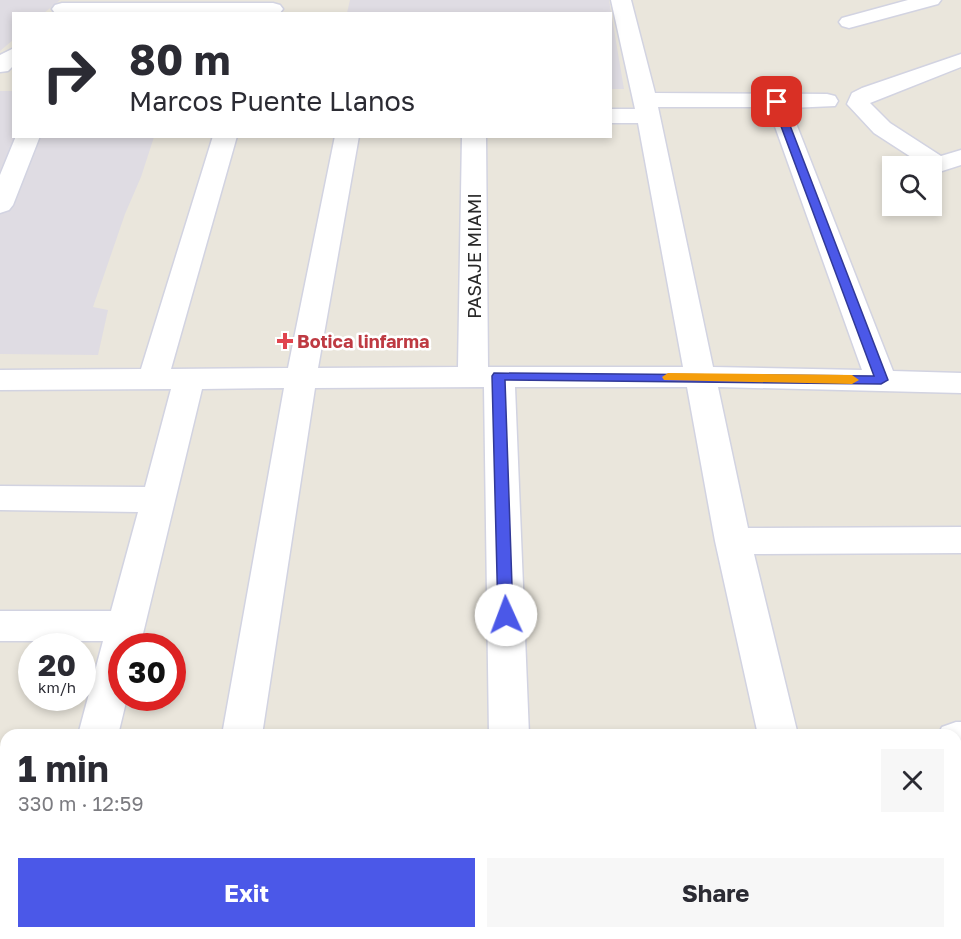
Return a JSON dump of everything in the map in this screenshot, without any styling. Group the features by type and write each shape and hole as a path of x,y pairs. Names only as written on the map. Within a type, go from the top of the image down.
{"street":[{"path":"621,0 647,108 734,541 777,729"},
{"path":"849,22 931,0"},
{"path":"64,8 274,8"},
{"path":"950,161 882,128 858,104 860,98 870,93 961,60"},
{"path":"612,116 647,108 827,101"},
{"path":"777,102 881,380"},
{"path":"0,205 27,138"},
{"path":"153,380 224,138"},
{"path":"243,729 301,378 346,138"},
{"name":"PASAJE MIAMI","path":"474,138 486,376 509,729"},
{"path":"0,380 486,376 702,377 961,383"},
{"path":"100,729 189,380"},
{"path":"0,498 160,500"},
{"path":"734,541 961,540"},
{"path":"0,626 126,626"}],"shaded area":[{"path":"0,0 60,0 45,12 12,12 12,41 0,51"},
{"path":"350,0 609,0 611,12 347,12"},
{"path":"612,18 624,89 612,89"},
{"path":"0,91 12,91 12,138 154,138 93,307 108,310 98,355 0,354"}],"slow traffic":[{"path":"668,377 852,380"}],"place":[{"name":"Botica linfarma","path":"285,341"}],"route":[{"path":"506,615 499,376 881,380 777,102"}]}
